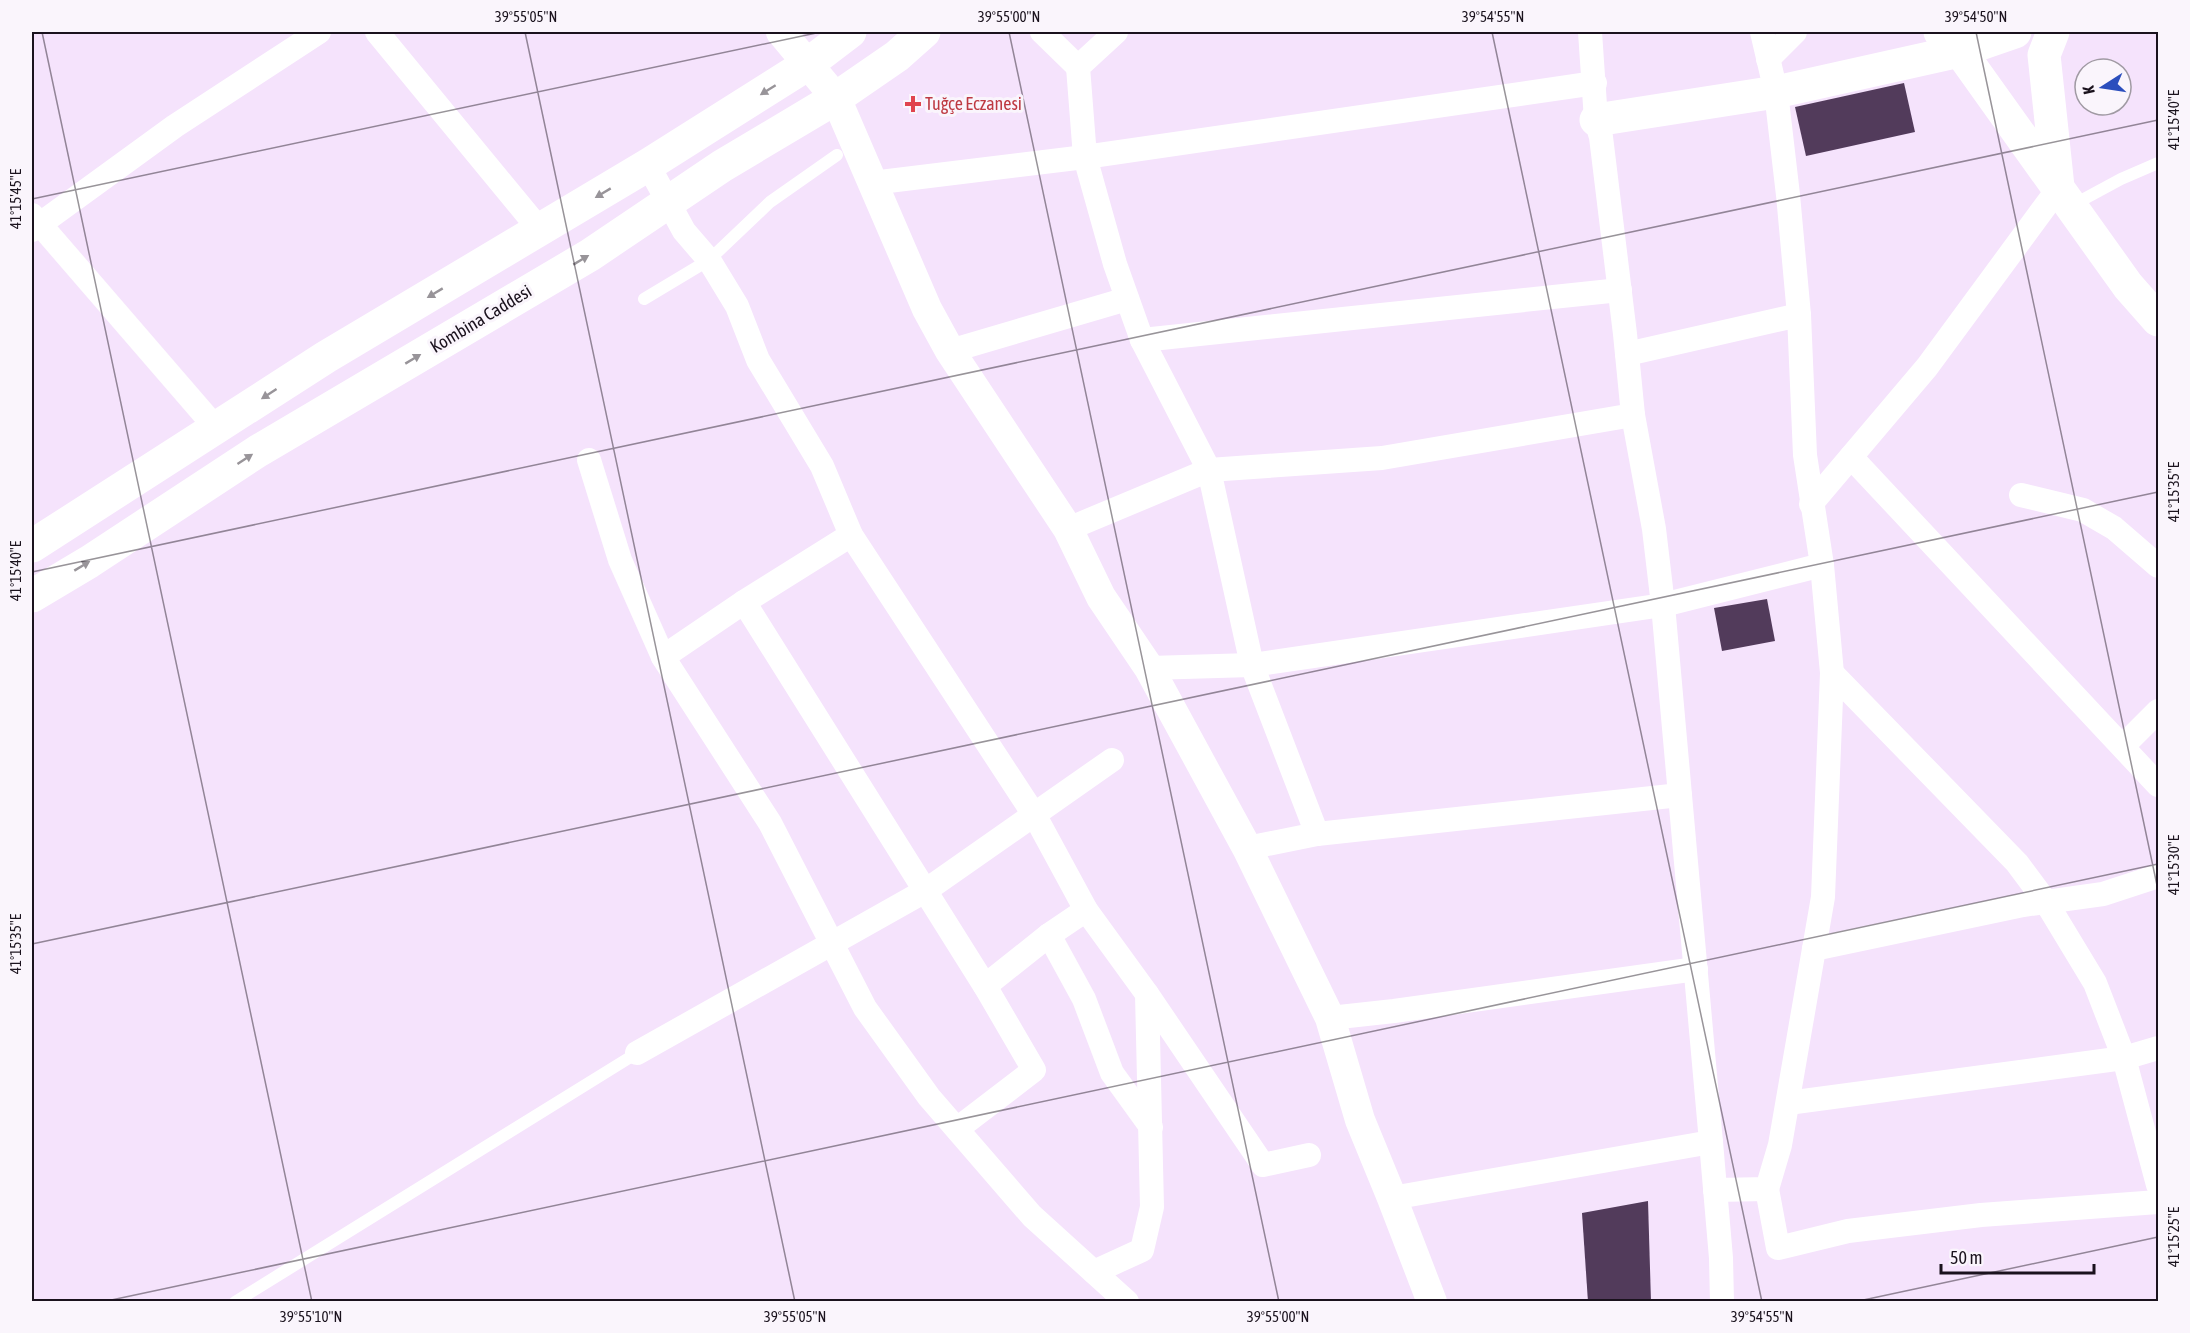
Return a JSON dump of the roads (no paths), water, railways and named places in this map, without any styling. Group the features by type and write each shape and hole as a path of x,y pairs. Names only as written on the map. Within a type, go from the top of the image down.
{"main road":[{"path":"32,546 326,357 648,165 808,64 850,32"},
{"name":"Kombina Caddesi","path":"32,596 89,562 258,451 590,255 669,201 836,98 897,56 924,32"},
{"path":"1596,120 1776,92 1950,41 2015,32"},
{"path":"2053,32 2044,55 2064,197"},
{"path":"1950,41 2128,286 2158,320"}],"street":[{"path":"216,428 34,223 175,126 319,32"},
{"path":"377,32 540,230"},
{"path":"781,32 836,98 927,309 950,351 1068,529 1101,597 1149,668 1247,848 1330,1018 1360,1119 1432,1302"},
{"path":"1042,32 1078,67 1084,157 1115,264 1142,340 1209,470 1252,665 1317,834"},
{"path":"1078,67 1116,32"},
{"path":"1590,32 1596,120 1601,137 1633,415 1653,530 1663,605 1721,1258 1722,1302"},
{"path":"1762,32 1776,92 1799,315 1805,454 1822,566 1832,673 1823,897 1788,1103 1780,1144 1767,1189 1778,1248 1848,1231 1981,1215 2158,1202"},
{"path":"1768,59 1795,32"},
{"path":"872,183 1084,157 1595,83"},
{"path":"648,165 684,231 709,260 737,306 758,360 822,466 851,535 1035,816 1086,910 1148,994 1263,1165 1309,1155"},
{"path":"1811,504 1927,367 2064,197"},
{"path":"1142,340 1620,290"},
{"path":"950,351 1127,299"},
{"path":"1627,354 1799,315"},
{"path":"1068,529 1209,470 1382,459 1633,415"},
{"path":"1851,457 2158,785"},
{"path":"589,460 620,560 663,657 770,823 865,1008 929,1097 1032,1216 1127,1302"},
{"path":"2021,495 2083,510 2114,528 2158,566"},
{"path":"663,657 744,602 851,535"},
{"path":"1149,668 1252,665 1663,605 1822,566"},
{"path":"744,602 985,987 1034,1070 957,1129"},
{"path":"1832,673 2017,863 2046,902 2095,983 2124,1058 2158,1185"},
{"path":"2123,746 2158,711"},
{"path":"637,1053 925,891 1112,760"},
{"path":"1247,848 1317,834 1680,795"},
{"path":"1814,950 2046,902 2103,894 2158,876"},
{"path":"985,987 1049,935 1086,910"},
{"path":"1049,935 1084,999 1112,1073 1151,1127"},
{"path":"1330,1018 1406,1010 1696,969"},
{"path":"1094,1272 1142,1250 1152,1207 1148,994"},
{"path":"1788,1103 2124,1058 2158,1048"},
{"path":"1392,1198 1711,1142"},
{"path":"1714,1190 1767,1189"}],"lane":[{"path":"644,299 709,260 770,202 837,155"},
{"path":"2064,197 2121,179 2158,163"},
{"path":"235,1302 637,1053"}],"place":[{"name":"Tuğçe Eczanesi","path":"913,104"}]}
